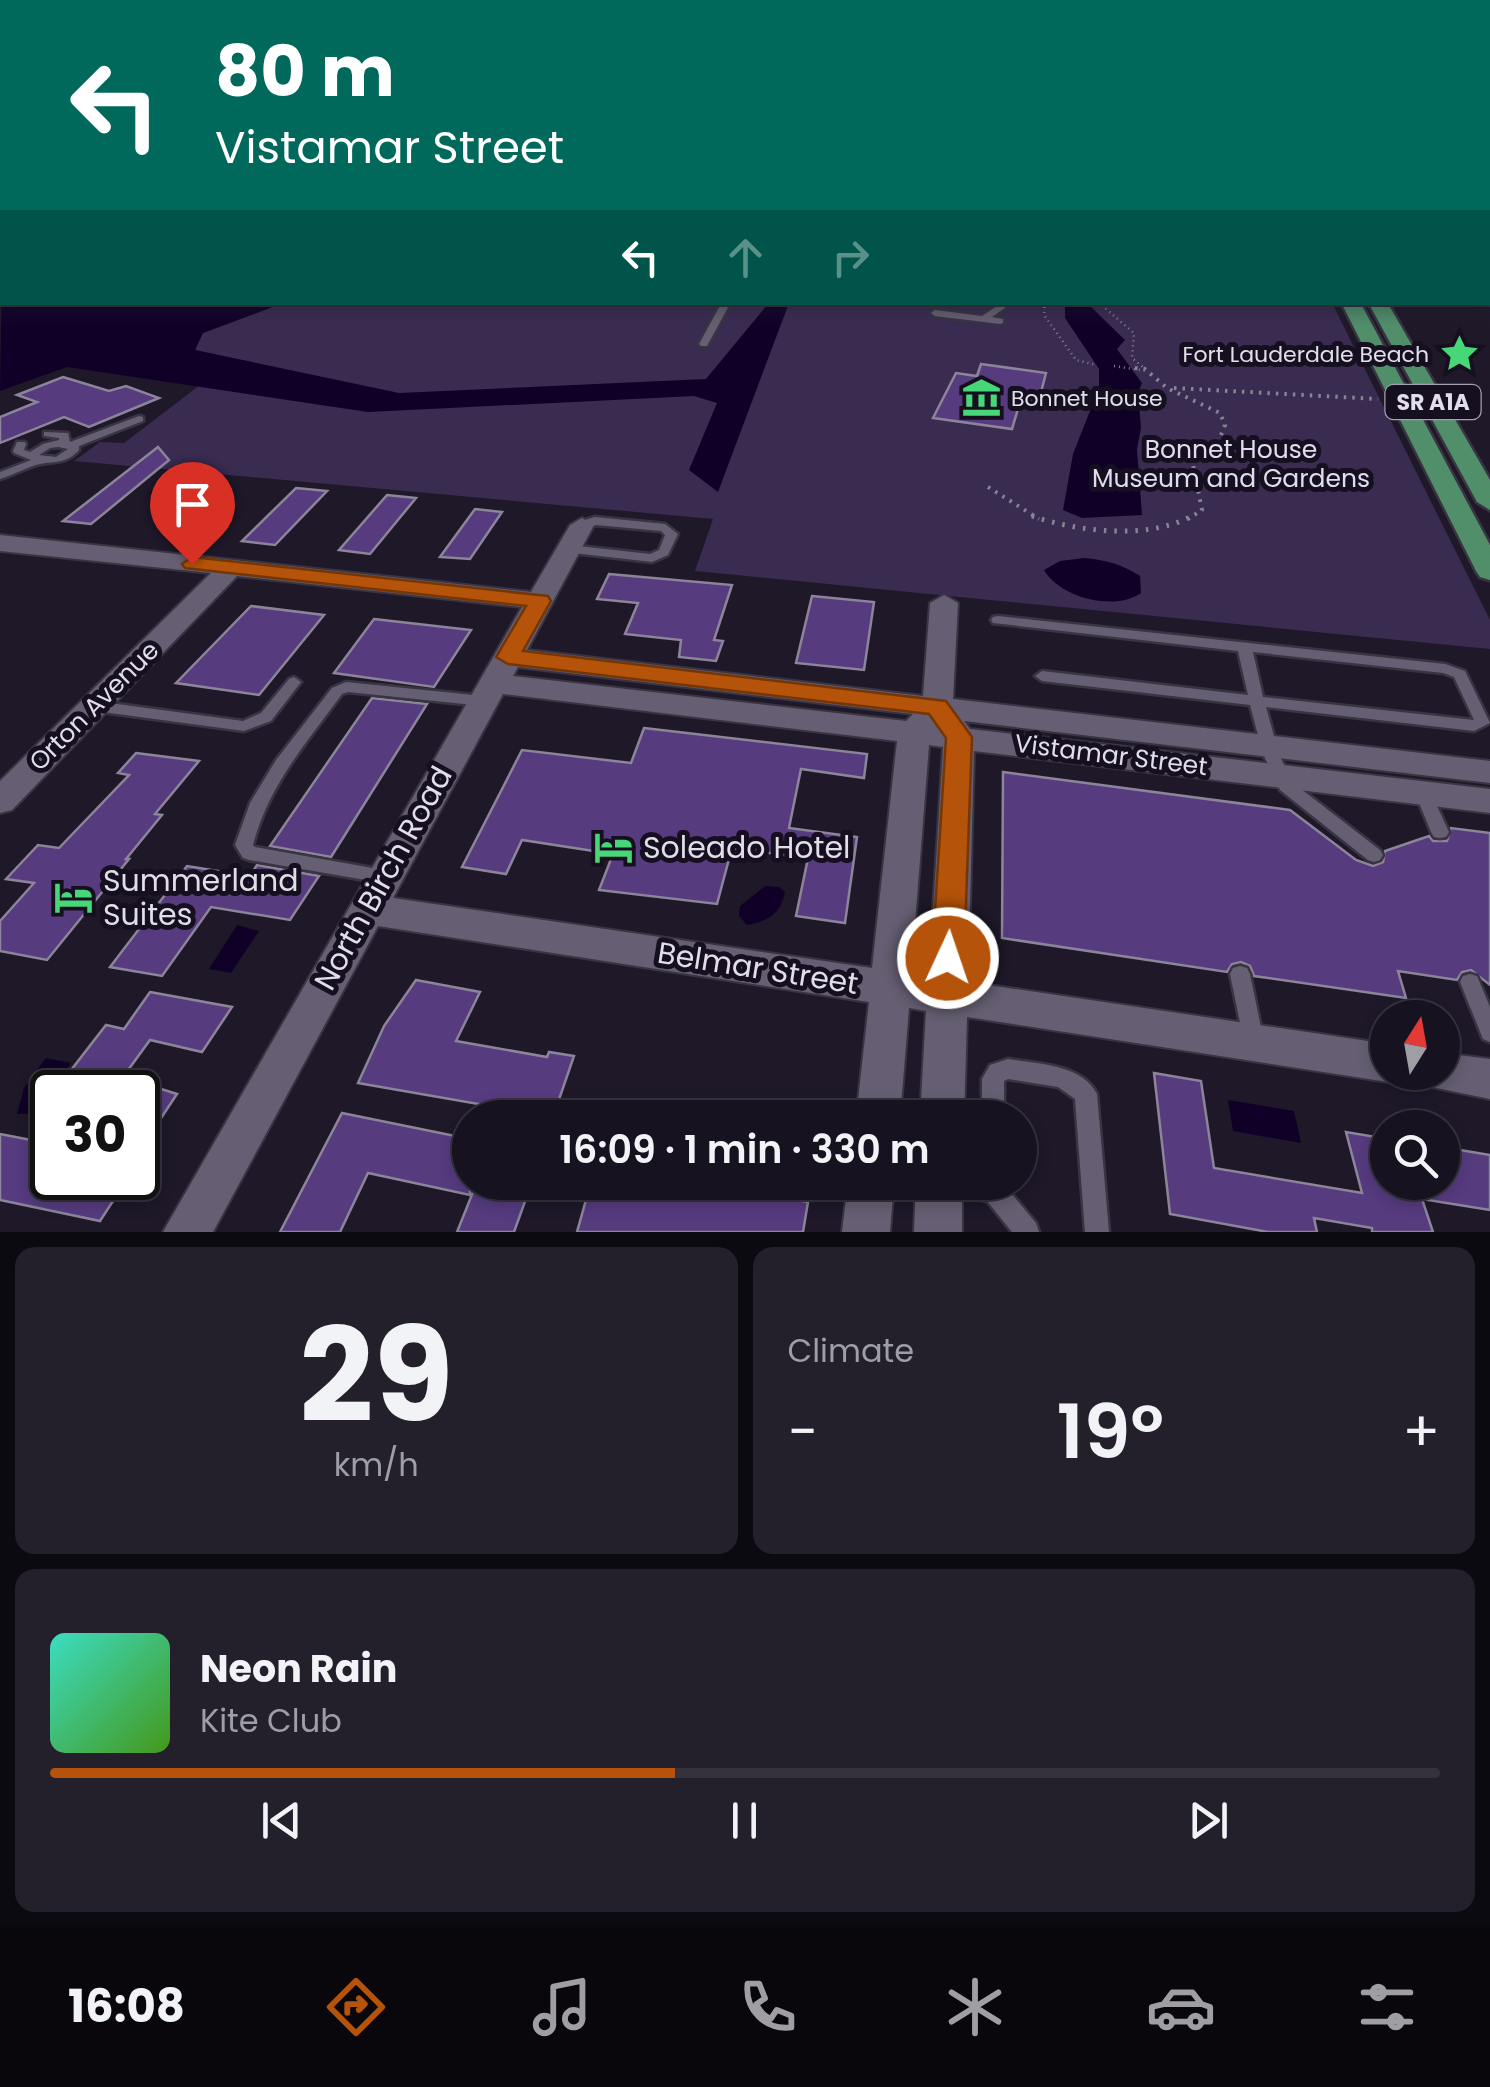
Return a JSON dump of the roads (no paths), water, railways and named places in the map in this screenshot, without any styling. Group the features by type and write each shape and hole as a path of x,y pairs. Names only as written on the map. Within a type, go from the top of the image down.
{"main road":[{"name":"SR A1A","path":"1352,305 1490,571"},
{"name":"SR A1A","path":"1379,305 1490,502"}],"street":[{"name":"North Birch Road","path":"187,1232 575,537"},
{"path":"0,543 540,601"},
{"name":"Orton Avenue","path":"0,801 231,568"},
{"path":"943,1100 946,997 937,725 944,603"},
{"name":"Vistamar Street","path":"494,680 711,695 937,725 1275,761 1409,762 1490,772"},
{"path":"880,1100 890,988 937,725"},
{"name":"Vistamar Street","path":"1275,761 1423,793 1490,801"},
{"path":"1409,762 1423,793"},
{"name":"Belmar Street","path":"374,893 890,988 1370,1061"},
{"path":"1460,1075 1490,1079"},
{"path":"866,1232 870,1200"},
{"path":"938,1232 939,1200"}],"lane":[{"path":"704,344 725,305"},
{"path":"983,319 1004,305"},
{"path":"935,313 1000,321"},
{"path":"68,444 139,419"},
{"path":"0,476 35,459 63,458 75,450 64,436 48,434"},
{"path":"21,444 18,452 35,459"},
{"path":"594,521 665,528 672,534 664,552 652,558 575,537 594,521"},
{"path":"998,620 1446,669 1460,674 1483,722 1474,726 1042,676"},
{"path":"1244,647 1275,761 1304,804 1374,855"},
{"path":"374,893 249,854 244,845 246,836 264,790 338,691 346,686 494,680"},
{"path":"95,706 244,726 266,717 294,682"},
{"path":"1423,793 1440,832"},
{"path":"1240,974 1254,1043"},
{"path":"1470,982 1490,1034"},
{"path":"993,1100 993,1078 1008,1069 1063,1078 1086,1094 1096,1232"},
{"path":"1003,1200 1026,1232"}],"place":[{"name":"Fort Lauderdale Beach","path":"1459,354"},
{"name":"Bonnet House","path":"981,398"},
{"name":"Soleado Hotel","path":"613,847"},
{"name":"Summerland Suites","path":"73,897"}],"park label":[{"name":"Bonnet House Museum and Gardens","path":"1231,464"}]}
